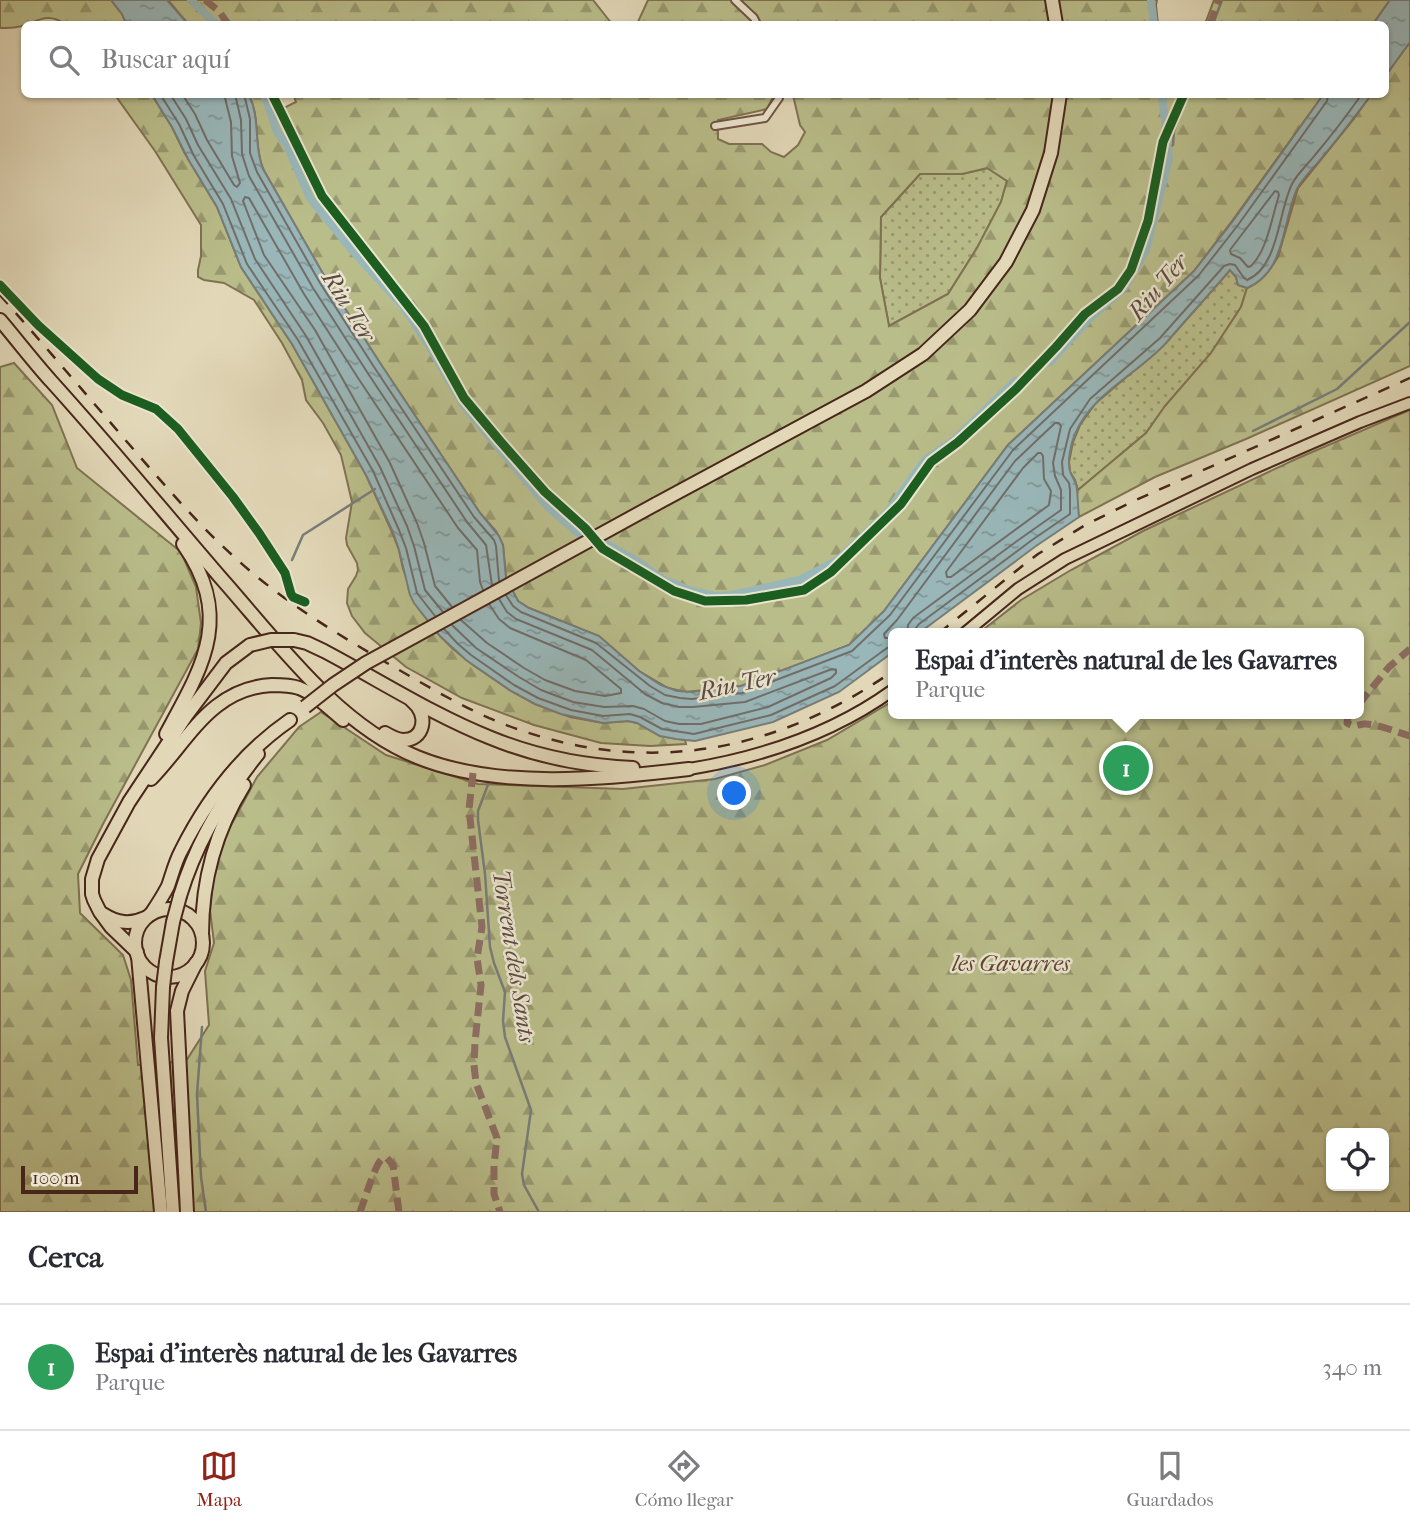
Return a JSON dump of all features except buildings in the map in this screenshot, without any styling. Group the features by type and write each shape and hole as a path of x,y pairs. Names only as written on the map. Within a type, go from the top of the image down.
{"highway":[{"path":"1052,0 1056,21"},
{"path":"161,1212 136,934 162,899 179,854 225,780 267,736 366,663 866,391 923,354 970,310 1006,262 1033,210 1051,153 1059,98"},
{"path":"0,320 282,650 355,721 393,746"},
{"path":"143,487 147,500 197,566 207,595 210,626 201,666 144,779"},
{"path":"196,964 182,974 165,976 156,974 142,964 137,954 111,928 100,912 92,894 94,872 106,843 129,803 187,716 226,663 250,645 275,639 307,643 485,736 539,754 629,768 689,769"},
{"path":"129,803 207,714 234,694 251,688 284,685 300,689 369,738 449,768 473,773 515,777 586,778 689,769"},
{"path":"318,686 388,735 405,740 420,730 422,714 417,705 397,691"},
{"path":"173,1212 161,1038 163,987 173,922 180,896 215,814 245,771 290,720"},
{"path":"187,1212 177,1023 180,998 202,951 205,886 221,829 236,798 280,731"},
{"path":"100,912 123,923 136,922 167,909 179,910 194,919 202,934"}],"main road":[{"path":"971,628 1018,589 1066,559 1252,469 1410,403"},
{"path":"689,769 749,757 803,740 856,715 888,694"}],"street":[{"path":"735,0 756,21"},
{"path":"715,126 765,118 778,98"},
{"path":"0,285 38,325 98,379 122,395 156,409 178,429 260,533 285,573 293,597 305,602"}],"green space":[{"path":"0,0 111,0 125,21 60,21 46,18 21,21 21,26 17,27 0,28"},
{"path":"168,0 593,0 610,21 186,21"},
{"path":"648,0 1157,0 1158,21 638,21"},
{"path":"1214,0 1390,0 1375,21 1206,21"},
{"path":"1410,42 1410,366 1155,477 1079,517 1076,499 1078,490 1146,433 1165,406 1211,353 1241,307 1247,288 1269,271 1278,257 1298,188 1369,98 1389,98 1389,71"},
{"path":"117,98 154,98 172,127 217,207 241,267 292,344 366,475 392,532 419,609 440,636 473,665 535,704 570,717 603,723 637,723 660,736 685,740 686,744 650,746 601,743 534,725 462,698 406,667 365,633 352,616 347,603 348,589 358,570 347,545 352,502 341,455 306,400 302,380 254,300 224,283 198,277 201,225 155,151"},
{"path":"250,98 271,98 278,111 296,102 294,98 772,98 767,109 718,120 718,139 729,144 762,144 771,152 784,157 798,145 805,132 800,125 794,98 1321,98 1194,271 1008,445 884,611 849,645 741,686 686,692 668,688 639,671 599,636 518,601 506,578 503,545 496,531 480,513 326,279 263,169","holes":["987,168 1007,181 1001,202 977,248 948,294 889,326 880,278 881,217 920,174 962,174"]},
{"path":"988,168 1007,181 1001,202 977,248 948,294 889,326 880,278 881,217 920,174 962,174"},
{"path":"1230,270 1238,285 1247,288 1241,307 1211,353 1165,406 1146,433 1078,490 1070,472 1069,462 1080,425 1095,404 1166,343"},
{"name":"les Gavarres","path":"14,363 52,405 77,468 181,552 196,587 201,623 198,649 78,874 80,913 123,955 131,980 138,1065 186,1061 209,1025 205,971 214,943 210,910 214,871 228,831 257,777 299,727 321,712 386,755 478,784 623,789 715,779 765,765 827,740 888,704 888,719 1364,719 1364,628 985,628 1021,600 1143,531 1296,459 1410,410 1410,1212 0,1212 0,367"}],"water":[{"path":"111,0 167,0 185,21 125,21"},
{"path":"1390,0 1410,0 1410,42 1389,71 1389,21 1375,21"},
{"path":"154,98 250,98 263,169 326,279 480,513 499,536 503,545 506,578 518,601 599,636 639,671 661,685 677,691 692,692 741,686 849,645 884,611 1008,445 1194,271 1321,98 1369,98 1297,189 1276,258 1260,281 1247,288 1238,285 1230,270 1166,343 1104,395 1083,420 1074,438 1069,462 1077,487 1079,517 926,628 888,628 888,656 839,692 773,722 695,741 660,736 637,723 603,723 561,714 535,704 466,660 440,636 410,595 393,532 366,475 292,344 241,267 217,207"}],"waterway":[{"path":"191,0 213,21"},
{"path":"1151,0 1154,21"},
{"path":"1214,21 1222,0"},
{"path":"265,98 277,132 286,144 310,198 402,305 464,406 548,507 581,536"},
{"name":"Riu Ter","path":"1050,362 1089,319 1125,287 1146,250 1169,159 1162,98"},
{"path":"1168,148 1173,145 1174,131 1186,98"},
{"path":"1253,431 1337,389 1410,322"},
{"path":"603,542 664,580 692,591 715,596 732,595 799,580 838,560 886,514 925,460 953,441 1015,381 1021,380"},
{"path":"292,560 303,535 375,489"},
{"name":"Torrent dels Sants","path":"489,782 478,811 478,820 490,947 505,992 505,1037 531,1110 522,1174 524,1185 539,1212"},
{"path":"202,1027 197,1094 201,1177 206,1212"}],"railway":[{"path":"0,295 178,500 249,570 346,639 450,699 500,723 567,743 616,751 665,752 712,748 759,737 805,720 850,698 888,674"},
{"path":"945,628 1038,554 1087,524 1410,378"}],"marked path":[{"path":"205,0 219,11 226,21"},
{"path":"1211,21 1219,0"},
{"path":"1364,698 1389,667 1410,649"},
{"path":"1348,719 1347,723 1355,726 1374,725 1410,736"},
{"path":"473,773 469,809 482,927 477,958 481,985 474,1065 476,1083 497,1138 494,1194 500,1212"},
{"path":"360,1212 376,1168 382,1159 387,1158 393,1165 399,1212"}],"cycle path":[{"path":"274,98 322,196 424,326 464,398 500,441 545,492 585,528 603,549 674,591 705,601 746,600 804,590 831,572 901,504 931,462 958,442 1016,389 1085,314 1118,289 1131,270 1148,221 1163,142 1182,98"},
{"path":"0,285 38,325 98,379 122,395 156,409 178,429 259,533 285,573 293,597 305,602"}],"place":[{"name":"Espai d'interès natural de les Gavarres","path":"1126,768"}]}
